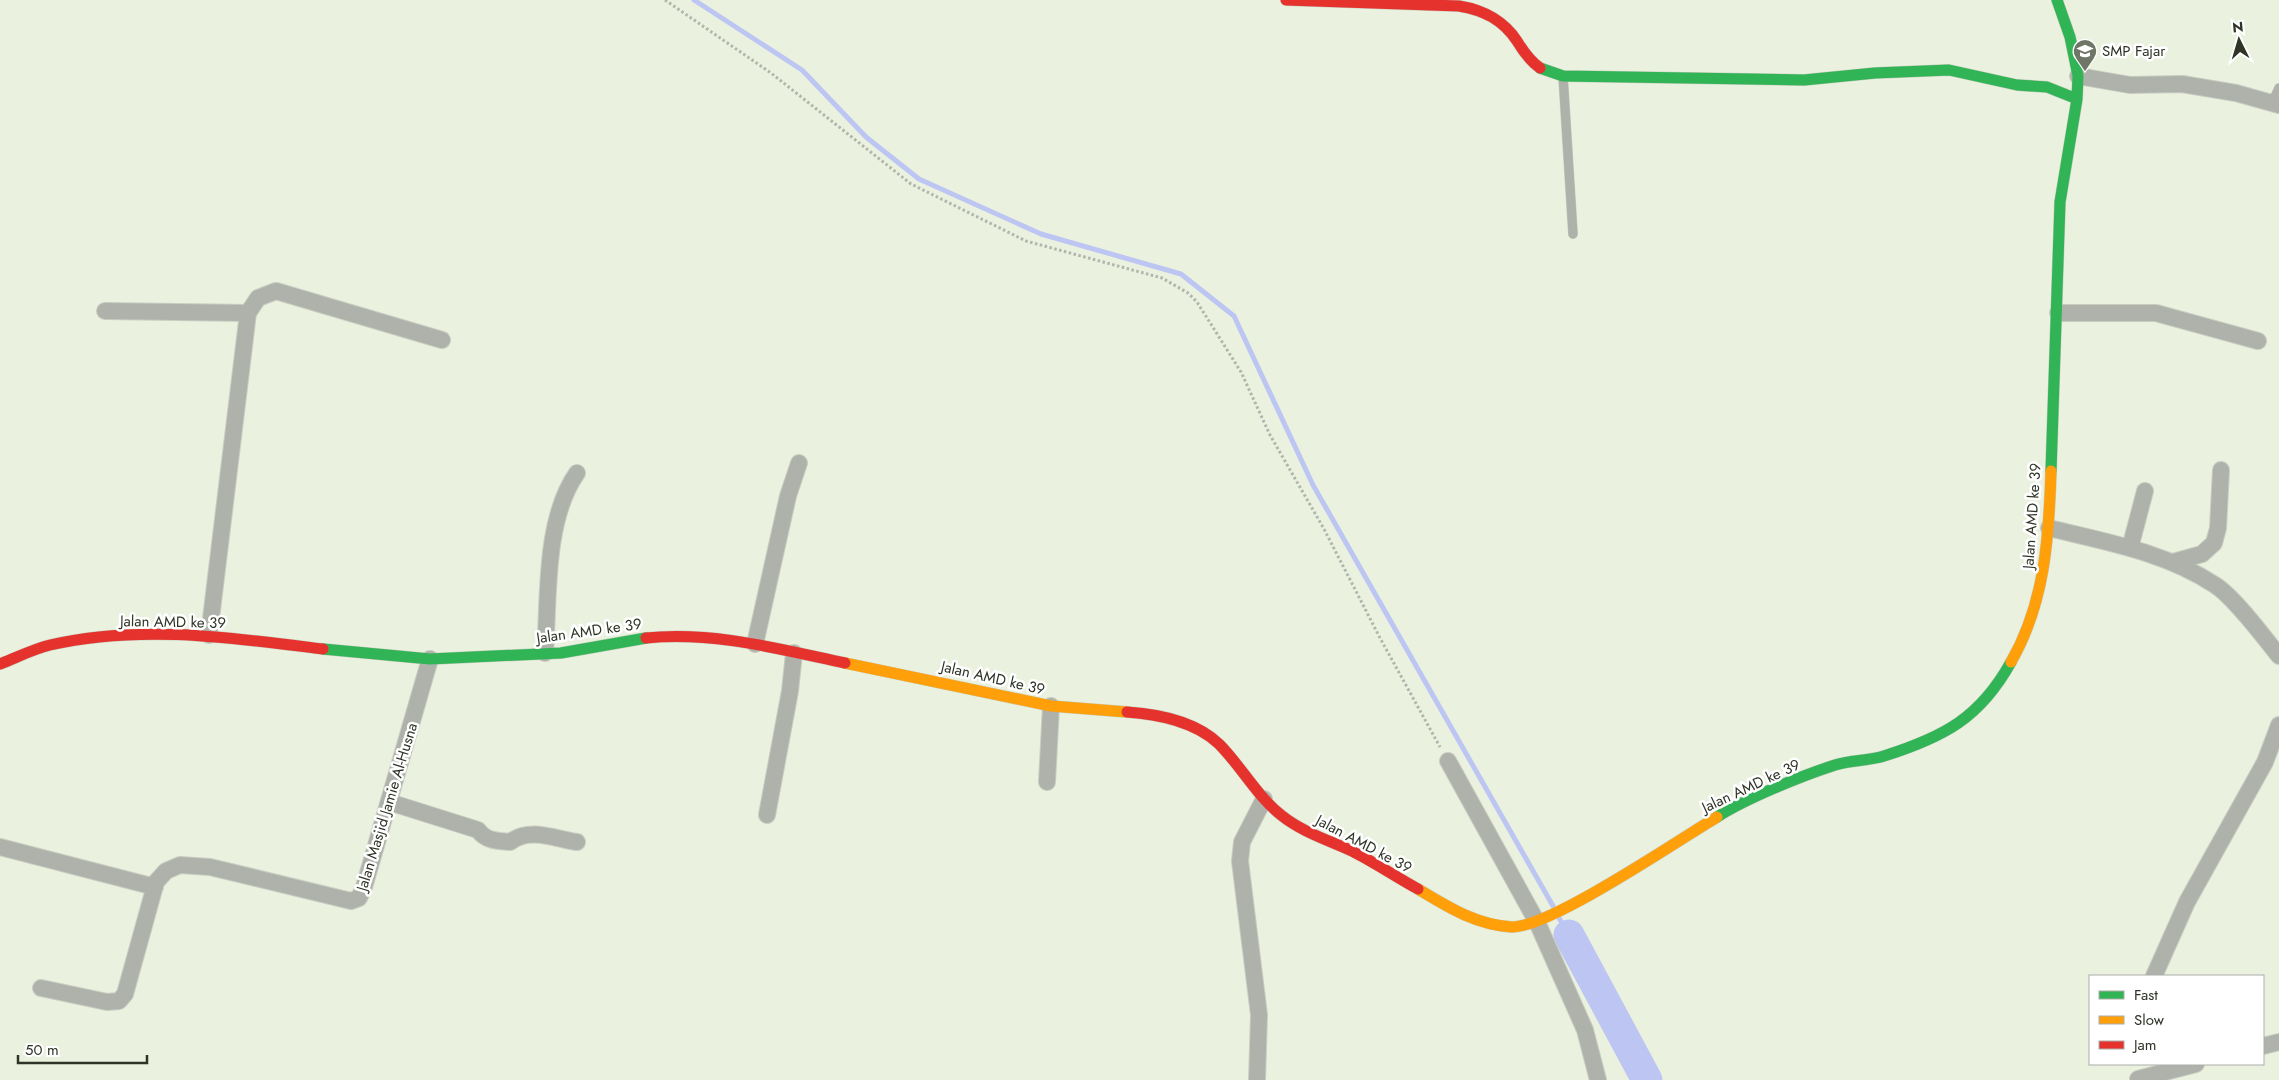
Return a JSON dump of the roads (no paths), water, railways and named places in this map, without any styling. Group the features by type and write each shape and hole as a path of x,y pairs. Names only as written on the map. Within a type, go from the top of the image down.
{"street":[{"path":"1286,0 1478,8 1495,15 1510,31 1524,53 1538,67 1563,76 1804,80 1875,73 1949,70 2017,85 2047,87 2077,99"},
{"name":"Jalan AMD ke 39","path":"0,664 49,645 73,640 124,635 209,635 336,651 430,659 561,653 633,639 671,635 688,635 755,644 1051,706 1134,712 1185,723 1202,730 1219,744 1264,799 1281,815 1309,833 1353,852 1468,918 1492,925 1515,927 1537,922 1576,902 1723,813 1836,765 1884,756 1933,739 1950,730 1969,716 1997,688 2018,648 2037,599 2045,566 2049,528 2053,369 2058,313 2060,202 2077,99 2078,76 2070,37 2057,0"},
{"path":"2078,76 2130,85 2182,84 2236,93 2276,104"},
{"path":"209,635 248,313 258,298 276,291 442,340"},
{"path":"105,312 248,313"},
{"path":"2058,313 2156,313 2258,341"},
{"path":"755,644 788,496 799,463"},
{"path":"2173,562 2202,554 2214,543 2218,528 2221,470"},
{"path":"545,653 554,533 567,487 577,473"},
{"path":"2130,548 2145,491"},
{"path":"2049,528 2130,548 2173,562 2217,586 2257,628 2279,656"},
{"path":"767,815 790,691 794,653"},
{"name":"Jalan Masjid Jamie Al-Husna","path":"41,988 107,1002 119,1001 125,994 156,882 166,871 180,865 199,866 351,901 359,898 364,887 430,659"},
{"path":"1047,782 1051,706"},
{"path":"2154,975 2187,902 2272,765 2279,725"},
{"path":"1448,761 1537,922 1586,1030 1598,1080"},
{"path":"1257,1080 1259,1015 1240,861 1242,842 1264,799"},
{"path":"389,802 478,830 484,837 499,841 510,842 519,836 537,834 577,842"},
{"path":"0,847 155,887"},
{"path":"2264,1046 2279,1042"},
{"path":"2138,1074 2190,1065"}],"lane":[{"path":"1563,76 1573,234"},
{"path":"2276,104 2279,88"}],"waterway":[{"path":"694,0 802,70 866,137 919,179 1041,234 1181,274 1234,316 1313,485 1553,906"},
{"path":"1559,918 1569,935"},
{"path":"1569,935 1647,1080"}],"place":[{"name":"SMP Fajar","path":"2085,72"}]}
